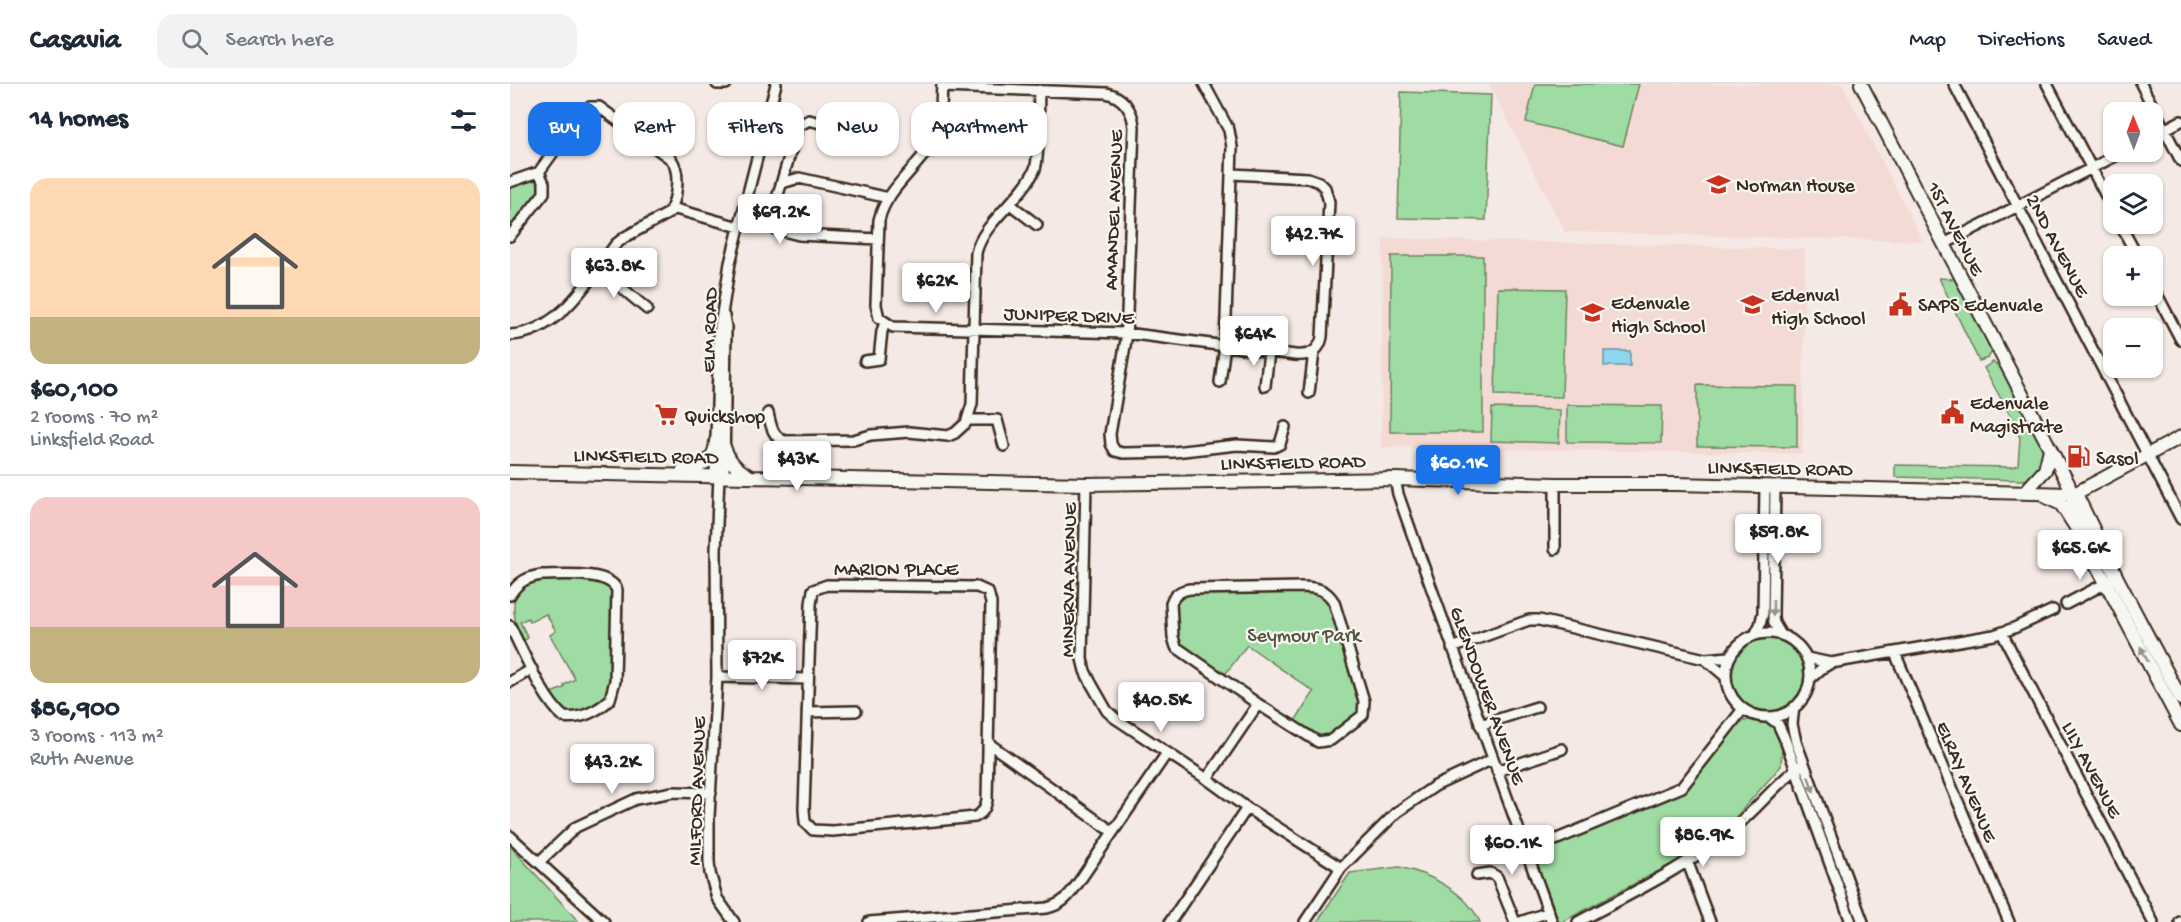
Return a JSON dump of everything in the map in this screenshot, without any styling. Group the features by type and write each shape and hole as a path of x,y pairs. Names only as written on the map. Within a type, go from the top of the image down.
{"main road":[{"name":"1ST AVENUE","path":"1861,84 2072,491 2112,580 2168,687 2181,725"},
{"path":"2072,491 2181,437"},
{"path":"665,474 705,465 719,442"},
{"path":"719,442 734,466 749,476"},
{"path":"2050,448 2045,470 2028,493 2059,502 2084,539"},
{"name":"LINKSFIELD ROAD","path":"510,472 1086,484 1395,479 2028,493 2072,491"},
{"name":"1ST AVENUE","path":"2072,491 2084,539 2112,580"},
{"name":"1ST AVENUE","path":"2168,687 2181,699"}],"street":[{"path":"717,84 726,84"},
{"name":"ELM ROAD","path":"719,475 726,327 723,311 730,262 776,84"},
{"path":"1204,84 1231,137 1232,174 1225,345 1220,382"},
{"name":"2ND AVENUE","path":"1954,84 2181,519"},
{"path":"2047,84 2103,190"},
{"path":"2141,84 2181,161"},
{"path":"865,361 879,358 885,323 878,315 876,305 880,214 889,198 938,132 942,86"},
{"name":"AMANDEL AVENUE","path":"942,86 1110,93 1121,100 1133,115 1126,333 1113,413 1110,438 1112,448 1118,453 1174,452 1237,445 1274,447 1281,444 1285,427"},
{"path":"768,413 777,439 785,441 853,440 872,435 909,432 948,436 956,433 969,420 972,399 977,247 1035,169 1039,90"},
{"path":"510,182 539,172 578,115 590,107 599,107 674,162 677,177 672,208 664,217 616,244 558,315 535,331 510,335"},
{"path":"816,121 809,120 798,126 771,219 775,229 799,235 878,239"},
{"path":"2165,130 2181,121"},
{"path":"1944,244 2103,162"},
{"path":"788,164 799,178 889,198"},
{"path":"510,236 544,193 544,183 539,172"},
{"path":"1232,174 1308,178 1319,183 1328,194 1323,337 1314,352 1309,393"},
{"path":"782,183 799,178"},
{"path":"1010,204 1037,225"},
{"path":"672,208 739,227"},
{"path":"598,268 647,309"},
{"path":"2163,306 2181,340"},
{"name":"JUNIPER DRIVE","path":"885,323 893,327 1126,333 1269,352 1300,355 1314,352"},
{"path":"1265,386 1269,352"},
{"path":"969,420 997,420 1004,446"},
{"name":"MILFORD AVENUE","path":"719,475 716,551 717,677 711,793 710,873 717,898 734,922"},
{"name":"GLENDOWER AVENUE","path":"1395,479 1398,494 1452,648 1552,922"},
{"name":"MINERVA AVENUE","path":"1086,484 1082,659 1085,671 1110,714 1207,778 1247,808 1341,868"},
{"path":"1555,484 1555,549"},
{"path":"1770,486 1773,619 1781,635"},
{"path":"1755,635 1763,617 1770,562"},
{"path":"510,595 522,581 534,576 610,580 617,590 615,681 610,699 605,704 579,716 564,717 554,706 532,669 510,626"},
{"path":"2066,604 2112,580"},
{"name":"MARION PLACE","path":"819,587 977,587 985,590 990,596 987,800 986,808 975,817 820,832 813,830 804,819 807,712 810,604 813,590 819,587"},
{"path":"1303,587 1318,588 1330,595 1364,700 1363,715 1331,740 1318,742 1258,704 1176,647 1173,637 1171,603 1179,592 1190,589 1303,587"},
{"path":"1807,658 1831,663 2002,633 2053,610"},
{"path":"1452,648 1529,620 1539,620 1705,659 1730,657"},
{"path":"1771,633 1781,635 1800,647 1807,658 1810,679 1807,692 1794,707 1781,715 1769,717 1755,715 1734,701 1728,690 1725,676 1730,657 1740,643 1755,635 1771,633"},
{"name":"LILY AVENUE","path":"2002,633 2153,922"},
{"name":"ELRAY AVENUE","path":"1895,653 2009,922"},
{"path":"1705,659 1725,676"},
{"path":"1810,679 1831,663"},
{"path":"510,682 532,669"},
{"path":"717,677 808,679"},
{"path":"1207,778 1258,704"},
{"path":"1480,725 1537,707"},
{"path":"1794,707 1793,729 1800,765 1829,862 1851,922"},
{"path":"1526,852 1682,787 1743,709"},
{"path":"807,712 856,711"},
{"path":"1769,717 1780,727 1800,765 1863,922"},
{"path":"988,743 1113,832"},
{"path":"1497,771 1562,749"},
{"path":"869,922 1047,908 1059,905 1066,899 1167,753"},
{"path":"1305,922 1341,868 1407,804 1435,786 1493,759"},
{"path":"1578,922 1688,863 1737,825 1800,765"},
{"path":"539,862 576,827 636,799 673,792 711,793"},
{"path":"1170,922 1247,808"},
{"path":"510,836 604,922"},
{"path":"1829,862 1839,858"},
{"path":"1688,863 1710,922"},
{"path":"1477,875 1490,873 1497,877 1515,922"},
{"path":"1847,910 1857,906"},
{"path":"1520,922 1549,912"}],"shaded area":[{"name":"Norman House","path":"1489,84 1842,84 1923,241 1565,232"},
{"name":"Edenvale High School","path":"1383,238 1805,249 1802,454 1381,447"}],"green space":[{"path":"1535,84 1639,84 1623,146 1526,122"},
{"path":"1401,92 1491,95 1486,220 1398,218"},
{"path":"532,178 537,179 542,191 510,231 510,186"},
{"path":"1391,256 1483,256 1483,432 1390,432"},
{"path":"1939,278 1954,279 1993,350 1988,358 1979,361"},
{"path":"1498,288 1565,289 1562,397 1495,395"},
{"path":"1993,362 2003,370 2026,415 2016,426 1984,368"},
{"path":"1697,385 1797,386 1797,447 1697,446"},
{"path":"1567,405 1662,406 1661,443 1567,442"},
{"path":"1492,408 1560,410 1559,443 1491,441"},
{"path":"2032,429 2046,447 2039,477 2023,480 1895,477 1895,465 2012,467 2018,465 2020,437 2017,433"},
{"path":"537,579 601,580 612,589 611,684 605,699 589,708 577,712 566,712 561,709 551,693 564,688 564,685 575,679 550,635 556,631 546,614 530,622 528,618 520,622 528,638 523,641 517,628 514,614 516,593 523,584"},
{"name":"Seymour Park","path":"1186,591 1324,592 1339,603 1367,701 1359,721 1331,743 1291,727 1314,692 1247,645 1224,676 1178,645 1175,599"},
{"path":"1767,638 1788,644 1798,654 1804,675 1798,696 1788,706 1767,712 1746,706 1736,696 1730,675 1736,654 1746,644"},
{"path":"1752,719 1771,723 1777,730 1782,747 1781,766 1734,819 1685,857 1559,922 1533,854 1683,790 1737,723"},
{"path":"510,846 579,922 510,922"},
{"path":"1399,867 1423,874 1457,893 1474,911 1480,922 1317,922 1350,873"}],"water":[{"path":"1604,351 1630,351 1630,366 1604,366"}],"place":[{"name":"Norman House","path":"1718,184"},
{"name":"SAPS Edenvale","path":"1900,304"},
{"name":"Edenval High School","path":"1753,305"},
{"name":"Edenvale High School","path":"1593,313"},
{"name":"Edenvale Magistrate","path":"1952,413"},
{"name":"Quickshop","path":"666,415"},
{"name":"Sasol","path":"2078,457"}]}
